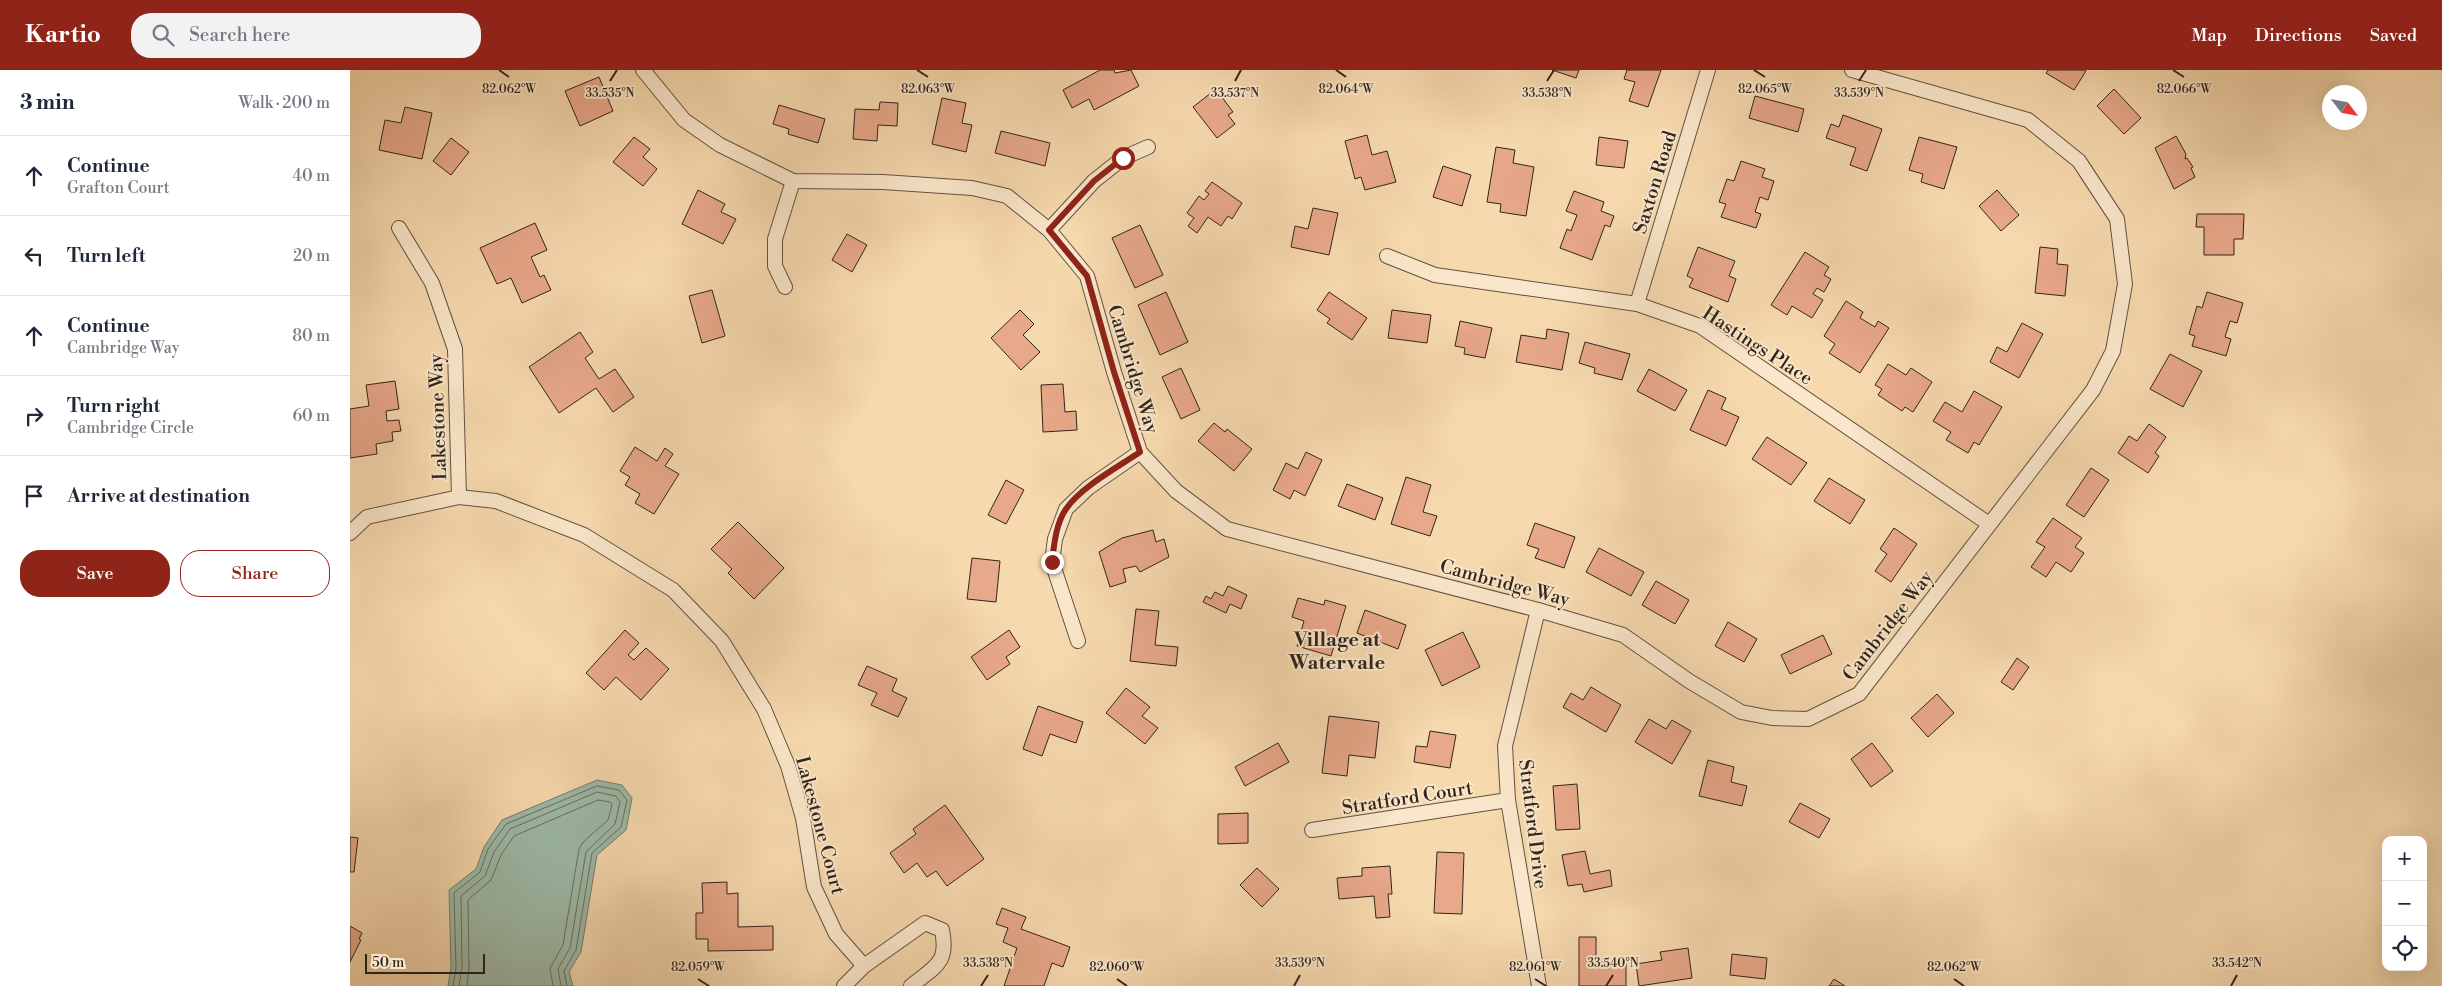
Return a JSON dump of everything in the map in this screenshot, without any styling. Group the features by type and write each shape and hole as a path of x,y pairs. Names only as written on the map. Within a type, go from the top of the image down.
{"street":[{"path":"643,70 684,120 720,145 793,181 883,182 972,188 1008,196 1049,230 1094,181 1123,158 1148,147"},
{"name":"Saxton Road","path":"1637,304 1708,70"},
{"name":"Cambridge Way","path":"1049,230 1087,276 1114,372 1140,452 1176,491 1227,529 1538,610 1623,635 1689,681 1741,712 1772,718 1808,719 1859,694 2093,390 2113,351 2125,284 2117,219 2079,160 2028,120 1852,70"},
{"path":"785,287 775,266 775,239 793,181"},
{"name":"Lakestone Way","path":"399,228 432,283 455,349 459,497"},
{"name":"Hastings Place","path":"1387,256 1435,276 1637,304 1700,326 1989,524"},
{"path":"1078,640 1052,562 1055,539 1066,509 1088,488 1140,452"},
{"name":"Lakestone Court","path":"350,534 367,517 459,497 496,501 584,535 673,590 722,641 764,708 788,766 803,818 814,887 836,934 864,966"},
{"name":"Stratford Drive","path":"1538,610 1505,746 1508,800 1539,986"},
{"name":"Stratford Court","path":"1312,830 1508,800"},
{"path":"844,986 864,966 925,922 942,930 946,948 939,963 911,986"}],"water":[{"path":"597,780 622,785 632,798 626,830 597,855 581,952 569,972 573,986 448,986 451,968 449,890 476,869 484,847 502,820"}],"building":[{"path":"1100,70 1114,70 1115,73 1131,70 1139,86 1094,110 1089,99 1072,108 1063,90"},
{"path":"1552,70 1579,70 1576,78"},
{"path":"1627,70 1661,70 1648,107 1629,101 1635,82 1624,79"},
{"path":"2048,70 2086,71 2074,90 2046,73"},
{"path":"599,77 613,111 580,126 565,91"},
{"path":"1216,89 1233,112 1228,115 1235,124 1217,138 1193,107"},
{"path":"2114,89 2141,118 2124,134 2097,106"},
{"path":"1755,96 1804,109 1798,132 1749,118"},
{"path":"942,98 966,103 962,123 972,125 966,152 932,144"},
{"path":"880,102 898,103 897,126 878,125 877,141 853,139 855,109 879,110"},
{"path":"779,105 825,119 818,143 788,134 789,129 773,124"},
{"path":"405,107 432,113 422,159 379,150 385,120 401,123"},
{"path":"1843,115 1882,129 1867,171 1850,165 1856,148 1826,138 1831,124 1839,127"},
{"path":"1001,131 1050,143 1045,166 995,153"},
{"path":"1367,135 1372,155 1387,151 1396,182 1365,190 1361,177 1355,179 1345,141"},
{"path":"2176,136 2186,154 2185,159 2187,158 2193,167 2191,168 2195,177 2174,189 2155,148"},
{"path":"634,137 650,149 643,157 657,169 643,186 613,162"},
{"path":"1599,137 1628,141 1624,168 1596,165"},
{"path":"1919,137 1957,147 1944,189 1921,182 1923,174 1909,170"},
{"path":"451,138 469,152 451,175 433,161"},
{"path":"1496,147 1515,150 1513,163 1534,167 1526,216 1500,212 1501,204 1487,202"},
{"path":"1741,161 1765,169 1762,177 1774,181 1768,200 1760,197 1755,212 1761,214 1756,228 1721,217 1726,204 1719,202 1727,179 1734,181"},
{"path":"1443,166 1471,175 1462,206 1433,197"},
{"path":"1212,182 1242,203 1232,219 1228,216 1221,226 1208,217 1197,233 1188,226 1194,218 1187,213 1199,196 1204,200 1209,194 1205,191"},
{"path":"698,190 725,204 721,212 736,219 723,244 682,224"},
{"path":"1997,190 2019,215 2001,231 1979,206"},
{"path":"1574,191 1604,202 1601,211 1614,216 1610,227 1605,225 1592,260 1560,248 1567,229 1571,231 1577,215 1566,211"},
{"path":"1313,208 1338,213 1329,255 1291,247 1295,226 1308,229"},
{"path":"2197,214 2244,214 2243,239 2234,239 2234,255 2204,255 2204,227 2196,227"},
{"path":"535,223 547,250 531,257 540,277 544,275 551,290 522,303 511,278 497,284 480,248"},
{"path":"1140,225 1163,275 1135,288 1112,238"},
{"path":"847,234 867,245 852,272 832,260"},
{"path":"1698,247 1735,261 1729,276 1736,279 1728,302 1689,287 1693,279 1687,276"},
{"path":"2040,247 2058,249 2057,264 2068,265 2065,296 2035,293"},
{"path":"1805,252 1829,267 1824,275 1831,279 1824,292 1817,288 1813,294 1823,300 1812,318 1792,306 1787,315 1771,305"},
{"path":"712,290 725,336 702,343 689,296"},
{"path":"1166,292 1188,342 1160,355 1138,305"},
{"path":"1329,292 1367,318 1352,340 1327,323 1330,319 1317,310"},
{"path":"2207,292 2243,303 2237,323 2230,321 2225,337 2231,339 2226,356 2192,346 2195,336 2189,334 2197,306 2202,308"},
{"path":"1846,301 1863,312 1860,318 1875,327 1878,321 1889,328 1860,373 1829,353 1835,344 1824,336"},
{"path":"1020,310 1034,324 1023,335 1040,352 1021,370 991,338"},
{"path":"1392,310 1431,315 1427,343 1388,338"},
{"path":"1460,321 1492,328 1485,358 1464,354 1465,348 1455,346"},
{"path":"2022,323 2043,334 2019,378 1990,362 1997,347 2007,352"},
{"path":"1547,329 1569,333 1562,370 1516,362 1521,335 1546,339"},
{"path":"580,332 593,352 585,358 599,379 615,369 634,397 613,412 596,388 559,413 529,367"},
{"path":"1585,342 1630,354 1622,380 1594,373 1595,368 1579,363"},
{"path":"2170,354 2202,371 2183,407 2150,389"},
{"path":"1888,364 1906,375 1911,368 1932,382 1913,412 1905,407 1902,411 1878,395 1882,389 1875,385"},
{"path":"1181,368 1200,410 1181,419 1162,377"},
{"path":"1649,369 1687,390 1675,411 1637,391"},
{"path":"395,381 399,409 386,411 387,421 399,420 401,431 392,432 393,441 376,444 377,454 350,458 350,409 369,406 366,385"},
{"path":"1063,384 1065,412 1076,411 1077,430 1043,432 1041,385"},
{"path":"1708,390 1726,398 1721,409 1739,417 1726,446 1690,430"},
{"path":"1974,391 2002,407 1979,445 1974,442 1968,453 1946,440 1951,432 1933,421 1945,402 1962,412"},
{"path":"1214,423 1225,432 1227,429 1252,449 1234,471 1198,441"},
{"path":"2149,424 2166,437 2155,453 2159,456 2148,473 2118,453 2129,436 2137,441"},
{"path":"1767,437 1807,463 1791,485 1752,459"},
{"path":"635,447 657,461 665,448 673,454 665,466 679,474 654,514 635,503 640,494 625,485 630,477 620,471"},
{"path":"1306,452 1322,460 1305,496 1294,490 1290,499 1273,490 1286,463 1298,469"},
{"path":"2091,468 2109,480 2084,517 2066,505"},
{"path":"1406,477 1431,485 1423,512 1437,516 1430,536 1391,524"},
{"path":"1829,478 1865,500 1850,524 1814,501"},
{"path":"1006,480 1024,490 1006,524 988,515"},
{"path":"1347,484 1383,498 1375,520 1338,506"},
{"path":"2053,518 2082,538 2075,547 2084,553 2071,572 2056,562 2046,577 2031,567 2045,547 2036,542"},
{"path":"738,522 784,568 754,599 728,573 732,569 711,549"},
{"path":"1535,523 1575,537 1564,568 1535,558 1539,549 1527,545"},
{"path":"1894,528 1917,544 1891,582 1875,571 1887,554 1880,549"},
{"path":"1153,530 1156,542 1164,539 1169,557 1140,572 1136,566 1123,569 1126,582 1110,587 1099,552 1122,538"},
{"path":"1599,548 1644,572 1631,596 1586,572"},
{"path":"972,558 1000,561 996,602 967,599"},
{"path":"1656,581 1689,600 1675,624 1642,605"},
{"path":"1228,586 1247,595 1241,609 1230,604 1226,613 1203,602 1206,596 1211,599 1215,592 1223,596"},
{"path":"1298,598 1324,605 1325,600 1346,606 1331,656 1297,646 1304,621 1292,617"},
{"path":"1136,609 1159,611 1155,645 1178,647 1176,666 1130,661"},
{"path":"1365,610 1406,625 1398,649 1357,633"},
{"path":"1728,622 1757,639 1744,662 1715,646"},
{"path":"625,630 639,643 628,655 634,660 646,648 669,669 641,700 616,677 604,690 586,673"},
{"path":"1009,630 1020,647 1006,657 1010,664 987,680 971,657"},
{"path":"1463,632 1480,667 1442,686 1425,650"},
{"path":"1823,635 1832,654 1790,674 1781,655"},
{"path":"2017,658 2029,667 2013,690 2001,682"},
{"path":"867,666 897,679 892,691 907,698 898,717 871,705 877,693 858,685"},
{"path":"1591,687 1621,705 1606,732 1563,707 1571,693 1583,700"},
{"path":"1126,688 1150,707 1142,716 1158,728 1145,744 1106,713"},
{"path":"1937,694 1954,713 1928,737 1911,718"},
{"path":"1038,706 1083,722 1076,743 1050,734 1042,756 1023,749"},
{"path":"1329,716 1379,722 1375,758 1349,755 1347,776 1322,773"},
{"path":"1649,719 1666,729 1672,720 1691,731 1672,764 1635,742"},
{"path":"1430,731 1456,735 1450,768 1414,762 1416,746 1427,747"},
{"path":"1278,743 1289,762 1245,786 1235,767"},
{"path":"1872,743 1893,771 1871,787 1851,759"},
{"path":"1708,760 1734,767 1731,782 1747,786 1742,806 1699,796"},
{"path":"1577,784 1580,829 1556,830 1553,786"},
{"path":"1800,803 1830,819 1819,838 1789,822"},
{"path":"945,805 984,859 947,886 936,871 927,877 917,863 904,873 890,853 916,834 913,829"},
{"path":"1248,813 1248,843 1218,844 1218,814"},
{"path":"350,837 358,838 354,872 350,872"},
{"path":"1585,851 1590,874 1610,870 1612,886 1584,892 1582,884 1568,886 1562,855"},
{"path":"1437,852 1464,853 1462,914 1434,913"},
{"path":"1390,866 1392,894 1388,894 1390,917 1376,918 1374,896 1339,899 1337,878 1362,876 1362,868"},
{"path":"1257,868 1279,889 1262,907 1240,885"},
{"path":"727,882 727,894 738,893 738,927 773,926 773,950 708,951 708,939 696,939 696,913 703,913 702,883"},
{"path":"1002,908 1026,917 1021,929 1070,947 1063,967 1052,963 1044,986 1004,986 1017,948 1003,942 1008,928 996,924"},
{"path":"350,926 362,933 359,939 361,940 350,962"},
{"path":"1579,937 1596,937 1596,962 1626,961 1626,986 1579,986"},
{"path":"1688,948 1692,978 1639,986 1636,964 1662,960 1660,952"},
{"path":"1732,954 1767,958 1765,979 1730,975"},
{"path":"1834,979 1845,986 1829,986"}],"district":[{"name":"Village at Watervale","path":"1337,650"}],"route":[{"path":"1052,562 1055,539 1066,509 1088,488 1140,452 1114,372 1087,276 1049,230 1094,181 1123,158"}]}
